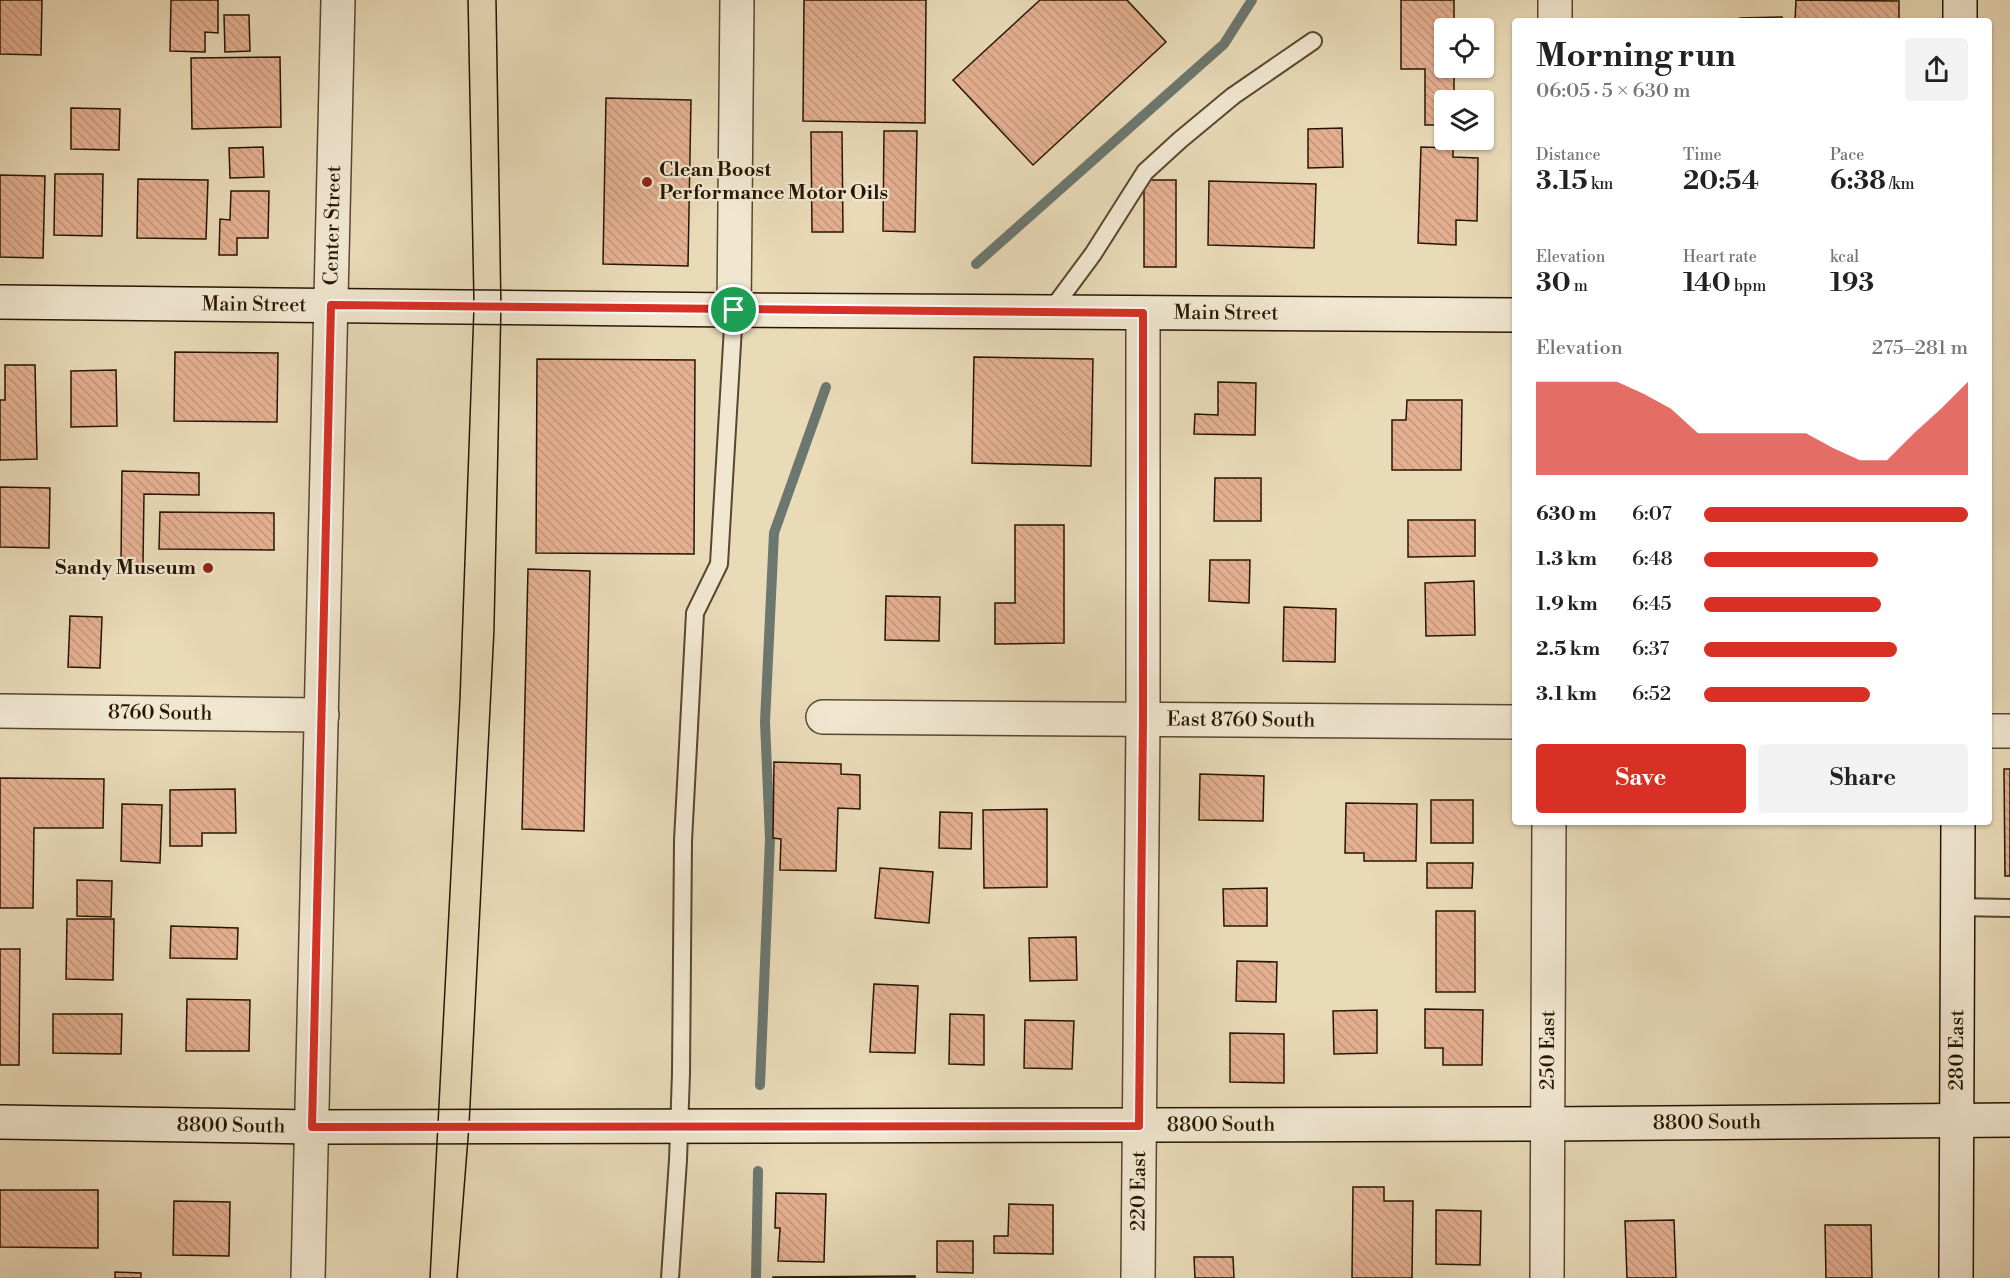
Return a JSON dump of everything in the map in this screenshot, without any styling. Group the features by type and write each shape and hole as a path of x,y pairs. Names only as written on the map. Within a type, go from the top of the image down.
{"street":[{"name":"Center Street","path":"308,1278 338,0"},
{"path":"734,310 737,0"},
{"path":"1555,0 1555,18"},
{"path":"1960,0 1960,18"},
{"name":"Main Street","path":"0,302 1512,315"},
{"name":"220 East","path":"1138,1278 1143,720 1143,313"},
{"name":"8760 South","path":"0,711 322,715"},
{"name":"East 8760 South","path":"823,717 1512,722"},
{"path":"1992,731 2010,731"},
{"name":"250 East","path":"1547,1278 1549,825"},
{"name":"280 East","path":"1956,1278 1958,825"},
{"name":"8800 South","path":"0,1122 312,1127 1139,1126 2010,1120"}],"lane":[{"path":"1050,312 1093,254 1145,172 1233,96 1313,41"},
{"path":"670,1278 680,1126 683,841 695,614 719,564 734,310"},
{"path":"1957,907 2010,908"}],"building":[{"path":"0,0 42,0 41,55 0,54"},
{"path":"171,0 218,0 218,33 205,32 205,52 170,51"},
{"path":"804,0 926,0 925,123 803,121"},
{"path":"1040,0 1127,0 1166,42 1033,165 953,80"},
{"path":"1401,0 1454,0 1454,18 1434,18 1434,78 1454,78 1454,90 1434,90 1434,125 1425,125 1425,69 1401,69"},
{"path":"1796,0 1899,1 1899,18 1795,18"},
{"path":"224,15 249,15 250,51 225,52"},
{"path":"280,57 281,127 192,129 191,58"},
{"name":"Clean Boost Performance Motor Oils","path":"606,98 691,100 688,266 603,264"},
{"path":"71,108 120,109 119,150 71,149"},
{"path":"1342,128 1343,167 1308,168 1308,129"},
{"path":"884,131 917,131 915,232 883,231"},
{"path":"811,132 842,132 843,232 812,232"},
{"path":"263,147 264,177 230,178 229,148"},
{"path":"1421,147 1453,150 1453,157 1478,158 1477,221 1456,220 1456,245 1418,243"},
{"path":"55,174 103,174 102,236 54,235"},
{"path":"0,175 45,176 43,258 0,257"},
{"path":"138,179 208,180 206,239 137,238"},
{"path":"1144,180 1176,180 1176,267 1144,267"},
{"path":"1209,181 1316,184 1314,248 1208,245"},
{"path":"231,191 269,191 268,238 237,238 237,255 219,255 220,219 230,220"},
{"path":"175,352 278,353 277,422 174,421"},
{"path":"974,357 1093,359 1091,466 972,463"},
{"path":"537,359 695,360 694,554 536,553"},
{"path":"5,365 35,365 37,459 0,460 0,400 5,400"},
{"path":"116,370 117,426 71,427 71,371"},
{"path":"1218,382 1256,383 1255,435 1194,434 1195,414 1218,415"},
{"path":"1407,400 1462,400 1461,470 1392,470 1392,420 1406,420"},
{"path":"122,471 199,473 199,495 144,494 143,564 121,564"},
{"path":"1215,478 1261,478 1261,521 1214,521"},
{"path":"0,487 50,488 49,548 0,547"},
{"path":"160,512 274,513 274,550 159,549"},
{"path":"1408,520 1475,520 1475,556 1408,557"},
{"path":"1015,525 1064,525 1064,643 995,644 995,603 1015,603"},
{"path":"1210,560 1250,560 1249,603 1209,601"},
{"path":"528,569 590,571 584,831 522,829"},
{"path":"1474,581 1475,635 1426,636 1425,583"},
{"path":"886,596 940,597 939,641 885,640"},
{"path":"1284,607 1336,609 1335,662 1283,661"},
{"path":"70,616 102,617 100,668 68,667"},
{"path":"774,762 841,764 841,774 860,775 860,809 838,808 836,871 780,870 781,839 773,838"},
{"path":"2004,769 2010,769 2010,876 2005,876"},
{"path":"1200,774 1264,776 1263,821 1199,820"},
{"path":"0,778 104,779 103,828 34,828 33,908 0,908"},
{"path":"235,789 236,833 202,833 202,846 170,846 170,790"},
{"path":"1431,800 1473,800 1473,843 1431,843"},
{"path":"1346,803 1417,804 1416,861 1364,861 1364,853 1345,853"},
{"path":"122,804 162,805 160,863 121,861"},
{"path":"1047,809 1047,887 984,888 983,810"},
{"path":"940,812 972,813 971,849 939,848"},
{"path":"1427,863 1473,863 1472,888 1427,888"},
{"path":"880,868 933,872 929,923 875,918"},
{"path":"77,880 112,881 111,917 77,916"},
{"path":"1267,888 1267,926 1224,926 1223,889"},
{"path":"1436,911 1475,911 1475,992 1436,992"},
{"path":"67,919 114,919 113,980 66,979"},
{"path":"171,926 238,928 237,959 170,958"},
{"path":"1076,937 1077,980 1030,981 1029,938"},
{"path":"0,949 20,949 19,1065 0,1065"},
{"path":"1237,961 1277,962 1276,1002 1236,1001"},
{"path":"874,984 918,986 915,1053 870,1052"},
{"path":"187,999 250,1000 249,1051 186,1051"},
{"path":"1425,1009 1483,1010 1482,1065 1443,1065 1443,1048 1425,1048"},
{"path":"1377,1010 1377,1053 1334,1054 1333,1011"},
{"path":"53,1014 122,1014 121,1054 53,1053"},
{"path":"950,1014 984,1015 984,1065 949,1064"},
{"path":"1025,1020 1074,1021 1072,1069 1024,1068"},
{"path":"1230,1033 1284,1034 1284,1083 1230,1082"},
{"path":"1353,1187 1384,1187 1384,1201 1413,1201 1412,1278 1352,1278"},
{"path":"0,1190 98,1190 98,1248 0,1247"},
{"path":"776,1193 826,1194 824,1262 778,1261 780,1228 775,1228"},
{"path":"174,1201 230,1202 229,1256 173,1255"},
{"path":"1009,1204 1053,1205 1053,1254 994,1253 994,1236 1008,1236"},
{"path":"1436,1210 1481,1211 1480,1265 1436,1264"},
{"path":"1674,1220 1676,1278 1627,1278 1625,1221"},
{"path":"1825,1225 1871,1225 1872,1278 1826,1278"},
{"path":"937,1241 973,1241 973,1273 937,1272"},
{"path":"1194,1257 1233,1257 1234,1278 1195,1278"},
{"path":"115,1272 141,1273 141,1278 115,1278"},
{"path":"915,1276 915,1278 773,1278 773,1277"}],"waterway":[{"path":"976,264 1224,44 1252,0"},
{"path":"760,1085 770,839 765,722 774,533 826,387"},
{"path":"756,1278 758,1171"}],"tram line":[{"path":"430,1278 460,698 474,306 468,0"},
{"path":"457,1278 469,1126 494,631 501,307 496,0"}],"place":[{"name":"Clean Boost Performance Motor Oils","path":"647,182"},
{"name":"Sandy Museum","path":"208,568"}],"route":[{"path":"331,305 734,310 1143,313 1143,720 1139,1126 312,1127 331,305"}]}
